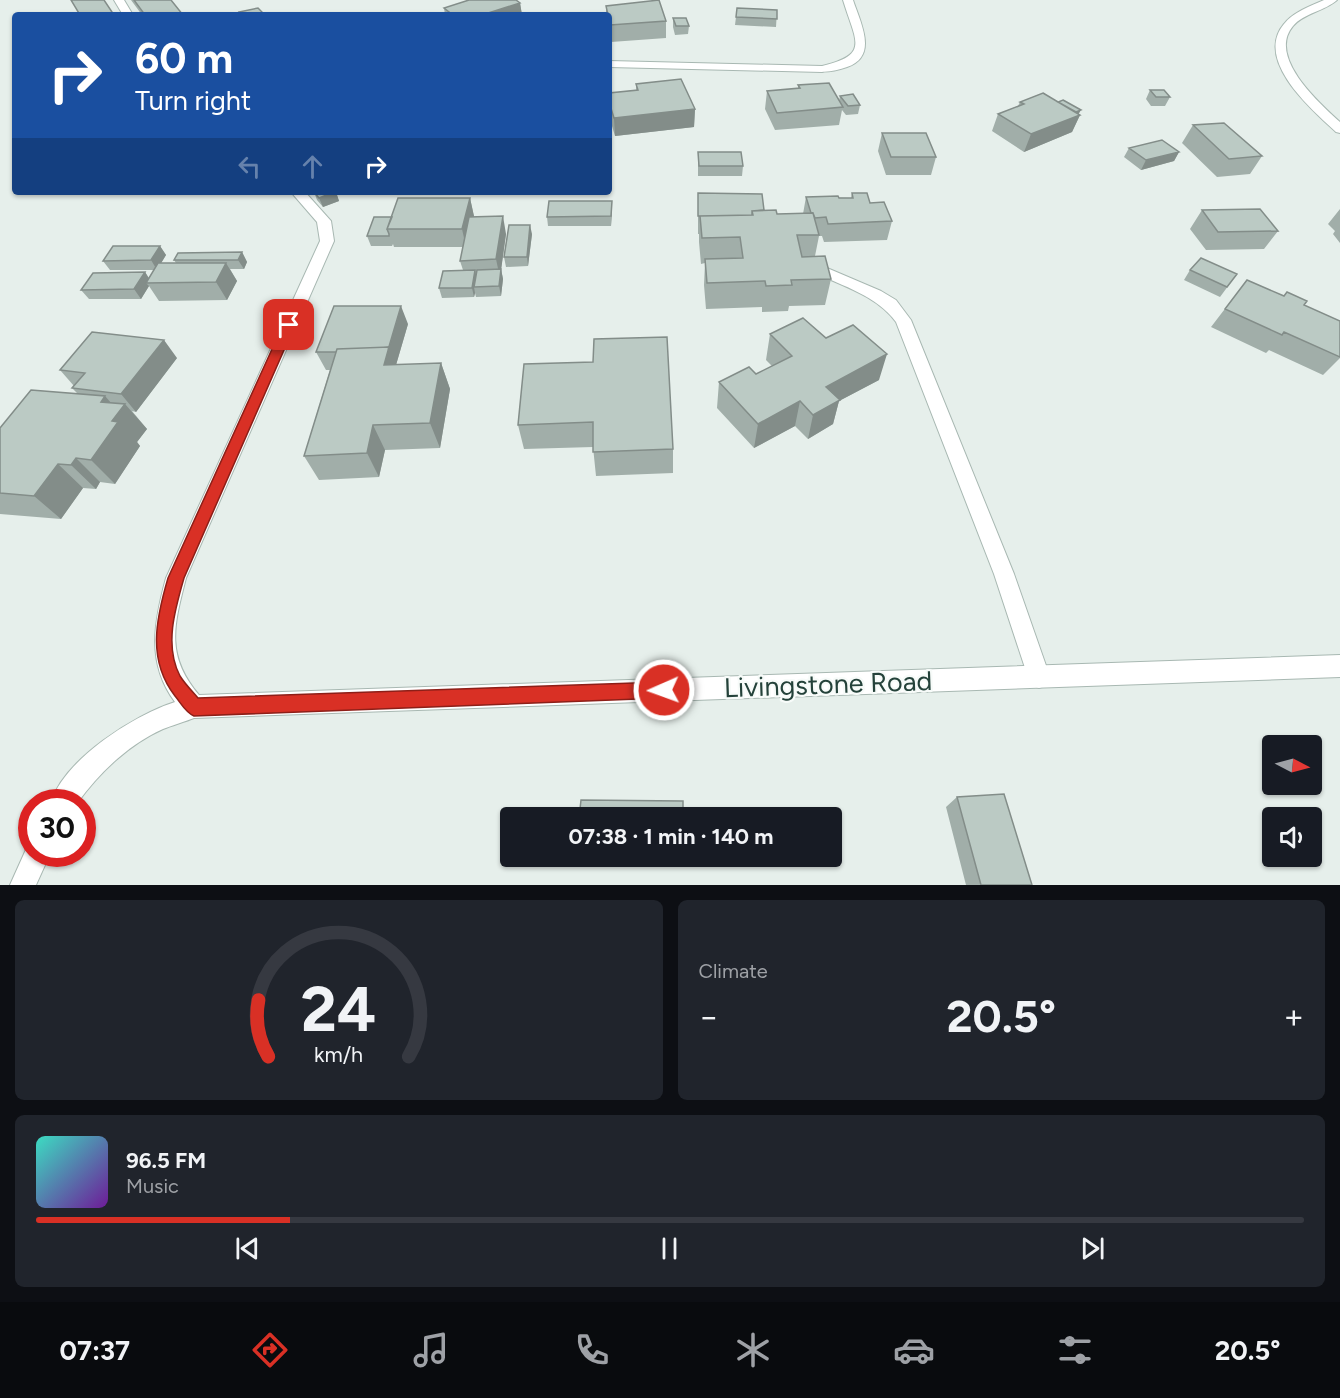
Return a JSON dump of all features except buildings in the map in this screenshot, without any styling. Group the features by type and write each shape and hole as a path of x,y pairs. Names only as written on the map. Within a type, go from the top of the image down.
{"street":[{"path":"612,64 822,69 838,67 851,62 861,48 861,41 848,0"},
{"path":"1332,0 1301,15 1287,26 1281,40 1283,60 1292,78 1307,99 1340,129"},
{"path":"194,707 173,680 164,650 166,613 176,578 327,241 324,221 301,195"},
{"path":"820,270 891,304 903,320 1004,574 1039,677"},
{"name":"Livingstone Road","path":"73,789 81,778 117,744 153,721 194,707 1340,666"},
{"path":"23,885 31,867"}],"route":[{"path":"289,325 176,578 166,613 164,650 173,680 194,707 664,690"}]}
